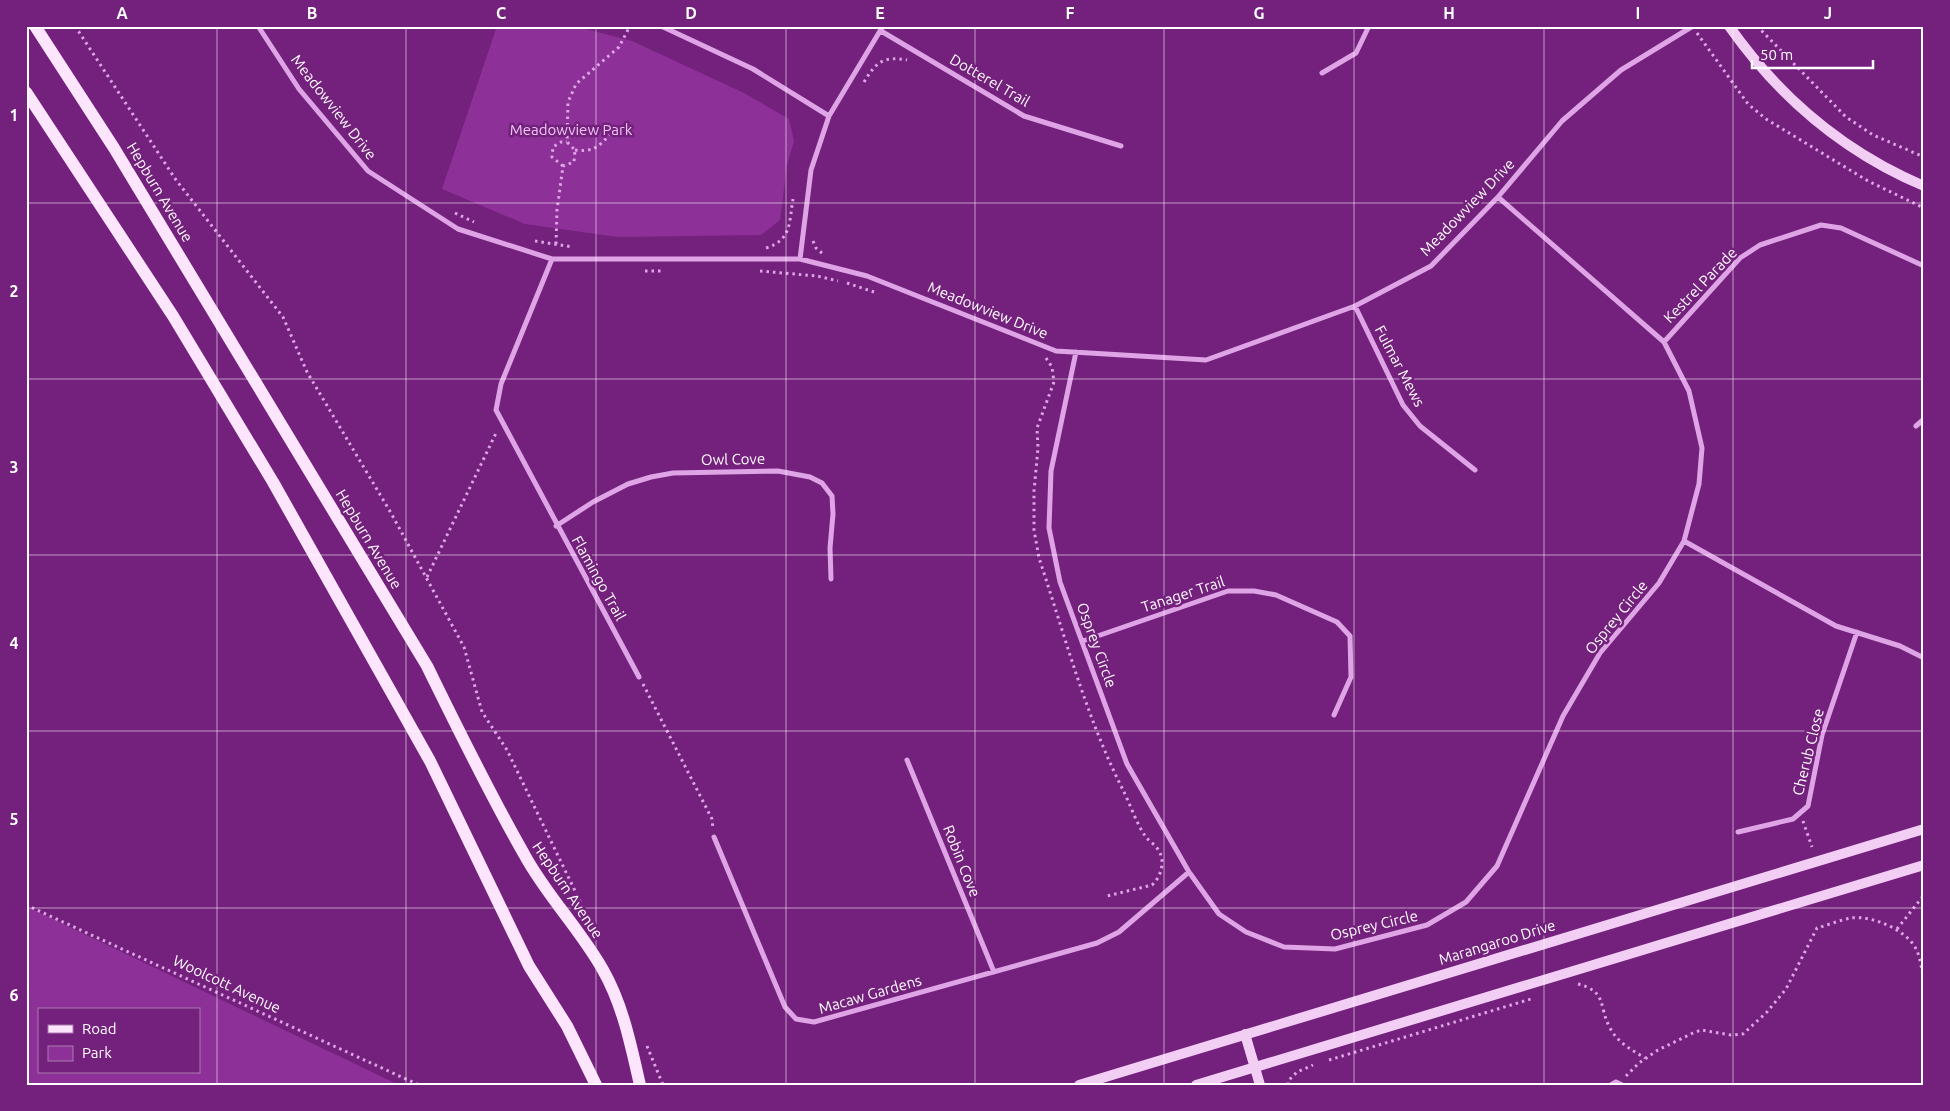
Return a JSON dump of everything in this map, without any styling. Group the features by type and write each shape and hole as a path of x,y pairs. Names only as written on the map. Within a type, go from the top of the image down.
{"main road":[{"name":"Hepburn Avenue","path":"34,26 114,148 427,666 467,747 525,856 603,970 618,1003 629,1037 640,1085"},
{"path":"1729,26 1774,83 1809,116 1851,148 1892,172 1924,186"},
{"path":"26,92 173,316 273,482 430,761 529,966 567,1026 596,1085"},
{"name":"Marangaroo Drive","path":"1079,1085 1924,829"},
{"path":"1196,1085 1924,865"},
{"path":"1245,1034 1260,1085"}],"street":[{"name":"Meadowview Drive","path":"258,26 299,89 368,171 458,229 552,260 800,258 867,276 1056,351 1206,360 1355,306 1431,266 1498,197 1562,121 1621,70 1693,26"},
{"path":"1322,73 1356,52 1369,26"},
{"path":"663,27 753,69 829,116"},
{"path":"800,258 811,170 829,116 882,29"},
{"name":"Dotterel Trail","path":"882,29 1024,116 1121,146"},
{"name":"Osprey Circle","path":"1076,352 1051,471 1050,528 1060,582 1127,764 1189,872 1219,914 1246,932 1284,947 1335,949 1427,925 1466,902 1497,866 1564,716 1600,653 1659,584 1684,541 1699,484 1702,448 1689,391 1664,342 1498,197"},
{"name":"Kestrel Parade","path":"1664,342 1740,258 1760,246 1821,225 1841,228 1924,266"},
{"name":"Flamingo Trail","path":"552,260 501,384 496,410 556,526 639,677"},
{"name":"Fulmar Mews","path":"1355,306 1403,405 1420,426 1475,470"},
{"path":"1916,426 1924,419"},
{"name":"Owl Cove","path":"556,526 593,502 628,484 651,477 673,473 778,471 810,477 822,483 832,496 831,579"},
{"path":"1684,541 1836,626 1900,646 1924,658"},
{"name":"Tanager Trail","path":"1083,641 1228,590 1254,591 1276,595 1337,622 1350,636 1351,677 1334,715"},
{"name":"Cherub Close","path":"1738,832 1793,818 1808,806 1822,735 1857,632"},
{"name":"Robin Cove","path":"907,760 994,972"},
{"name":"Macaw Gardens","path":"714,837 785,1007 796,1019 814,1022 1097,943 1119,932 1189,872"},
{"path":"1611,1085 1616,1082 1620,1084"}],"path":[{"path":"75,26 176,180 283,317 306,372 391,513 464,647 482,712 507,750 592,926"},
{"path":"609,135 601,145 587,151 575,150 568,142 568,102 576,84 618,47 630,26"},
{"path":"1693,26 1748,104 1766,119 1868,181 1924,208"},
{"path":"1758,26 1846,117 1874,135 1924,157"},
{"path":"861,86 875,65 886,59 907,60"},
{"path":"563,166 552,157 553,147 561,142 568,142"},
{"path":"563,166 574,162 575,150"},
{"path":"552,260 556,245 557,210 563,166"},
{"path":"756,248 766,248 778,244 784,238 793,199"},
{"path":"448,210 479,224"},
{"path":"810,236 816,248 828,256"},
{"path":"530,240 580,248"},
{"path":"751,270 817,276 881,294"},
{"path":"644,271 674,271"},
{"path":"1045,357 1052,368 1054,382 1037,428 1038,448 1034,491 1034,530 1039,558 1097,732 1146,838 1157,847 1161,854 1162,862 1161,872 1152,885 1107,896"},
{"path":"427,577 502,421"},
{"path":"639,677 712,818 714,837"},
{"path":"1800,813 1812,847"},
{"path":"1897,929 1924,894"},
{"name":"Woolcott Avenue","path":"26,905 419,1085"},
{"path":"1620,1084 1645,1058 1701,1030 1731,1035 1742,1034 1767,1012 1786,989 1818,928 1852,918 1872,920 1897,929 1907,935 1917,951 1924,982"},
{"path":"1570,986 1578,984 1591,987 1598,995 1610,1028 1622,1044 1645,1058"},
{"path":"1328,1060 1535,998"},
{"path":"646,1045 663,1085"},
{"path":"1288,1085 1288,1081 1296,1072 1319,1063"}],"green space":[{"name":"Meadowview Park","path":"497,26 574,26 632,41 744,93 789,119 794,141 787,165 780,220 761,235 618,237 525,224 442,189"},
{"path":"26,906 399,1085 26,1085"}]}
